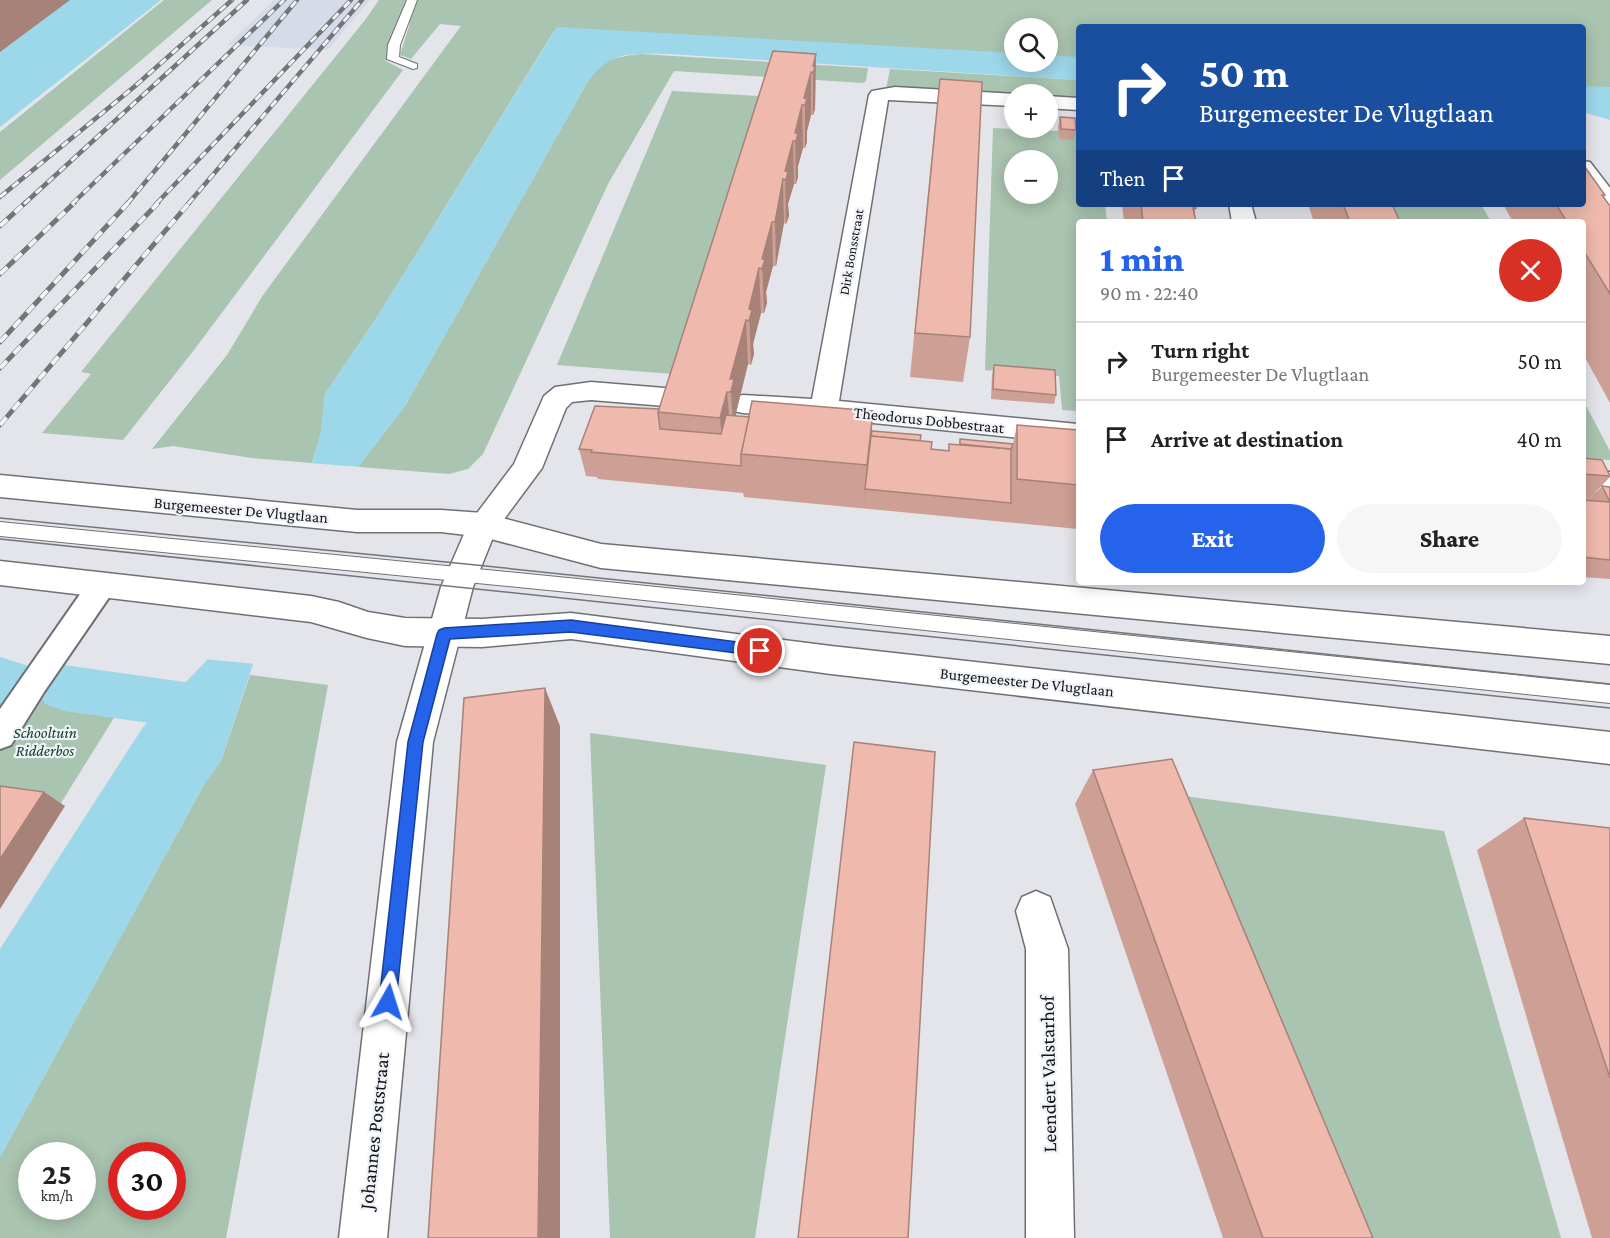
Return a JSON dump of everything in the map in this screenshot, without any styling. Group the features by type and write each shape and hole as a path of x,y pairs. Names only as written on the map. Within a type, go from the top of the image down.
{"main road":[{"name":"Dirk Bonsstraat","path":"824,409 879,95 895,93 1004,99"},
{"path":"1058,103 1076,105"},
{"path":"1586,172 1610,203"},
{"path":"444,634 462,575 483,525 527,468 554,403 565,393 591,391 677,398"},
{"name":"Theodorus Dobbestraat","path":"743,404 824,409 1076,434"},
{"path":"1586,481 1610,483"},
{"name":"Burgemeester De Vlugtlaan","path":"0,486 357,521 441,521 483,525 601,556 1610,650"},
{"name":"Burgemeester De Vlugtlaan","path":"0,573 310,609 339,615 367,625 405,632 444,634 571,626 831,660 1610,748"},
{"name":"Johannes Poststraat","path":"363,1238 415,742 444,634"},
{"name":"Leendert Valstarhof","path":"1036,911 1047,949 1050,1238"}],"street":[{"path":"0,735 102,585"}],"lane":[{"path":"412,0 394,45 393,59 413,66"},
{"path":"0,529 1610,694"}],"shaded area":[{"path":"274,0 370,0 328,50 227,45"}],"green space":[{"path":"164,0 212,0 0,180 0,132"},
{"path":"379,0 1610,0 1610,94 1586,92 1586,24 1076,24 1076,64 1058,63 1058,18 1004,18 1004,59 554,31 381,311 325,394 321,433 312,463 252,458 173,446 152,449 227,355 263,295 461,26 440,24 411,59 400,55 410,23 398,22 386,61 403,70 194,350 123,440 42,433 91,374 81,372"},
{"path":"641,54 868,68 866,81 863,83 674,71 608,184 483,454 468,469 449,474 358,467 405,406 588,81 599,68 610,60"},
{"path":"890,69 1076,80 1076,100 1058,99 1058,84 1004,84 1004,93 886,89"},
{"path":"672,91 759,96 673,374 557,365"},
{"path":"993,128 1004,129 1004,138 1058,138 1058,131 1076,132 1076,207 1105,207 1107,219 1076,219 1076,411 1062,410 1059,376 985,370"},
{"path":"1379,207 1483,207 1489,219 1384,219"},
{"path":"1586,406 1610,451 1610,460 1586,458"},
{"path":"250,675 328,685 226,1238 0,1238 0,1157 206,781 221,761"},
{"name":"Schooltuin Ridderbos","path":"0,689 122,705 0,901"},
{"path":"590,733 826,765 755,1238 610,1238"},
{"path":"1169,794 1444,831 1561,1238 1352,1238"}],"water":[{"path":"68,0 161,0 0,127 0,51"},
{"path":"557,27 1004,52 1004,72 1058,72 1058,56 1076,57 1076,80 668,54 624,56 614,59 597,71 588,81 405,406 358,467 253,664 221,761 206,781 0,1157 0,949 143,727 207,660 312,463 321,433 325,394 381,311"},
{"path":"1586,86 1610,87 1610,120 1586,113"}],"pier":[{"path":"309,463 362,467 257,664 204,659"}],"building":[{"path":"773,51 816,54 813,66 815,67 813,73 811,72 804,98 807,99 805,105 802,105 795,133 798,133 796,141 793,141 785,171 788,172 786,180 783,179 775,222 772,222 762,259 765,259 762,269 759,268 749,309 752,310 749,321 746,320 730,379 734,379 731,392 727,392 720,418 658,412"},
{"path":"940,79 982,82 970,337 915,333"},
{"path":"1060,117 1075,118 1076,130 1061,129"},
{"path":"1586,169 1610,206 1610,294 1586,255 1586,219 1565,219 1558,207 1586,207"},
{"path":"1141,207 1196,208 1193,208 1195,219 1143,219"},
{"path":"1344,207 1393,207 1399,219 1349,219"},
{"path":"994,365 1055,370 1056,395 993,389"},
{"path":"752,401 873,411 867,465 741,454"},
{"path":"595,406 659,409 660,429 721,434 726,415 749,417 741,454 741,466 579,449"},
{"path":"1017,425 1076,430 1076,485 1017,479"},
{"path":"872,431 921,435 920,441 871,436"},
{"path":"871,436 932,442 931,449 949,451 949,444 1011,449 1011,503 865,489"},
{"path":"960,439 1013,444 1011,449 960,444"},
{"path":"1586,458 1602,460 1610,476 1586,474"},
{"path":"1602,486 1610,487 1610,502"},
{"path":"1586,500 1610,502 1610,560 1586,557"},
{"path":"545,688 538,1238 428,1238 464,698"},
{"path":"854,742 935,752 908,1238 798,1238"},
{"path":"1172,759 1373,1238 1263,1238 1093,770"},
{"path":"0,786 44,792 0,859"},
{"path":"1524,818 1610,828 1610,1078"}],"waterway":[{"path":"0,680 10,682"},
{"path":"64,688 185,705"}],"tram line":[{"path":"0,518 466,564 1610,684"},
{"path":"0,539 1610,708"}],"railway":[{"path":"0,197 134,87 232,0"},
{"path":"24,204 247,0"},
{"path":"72,204 284,0"},
{"path":"127,204 297,0"},
{"path":"156,204 351,0"},
{"path":"188,204 362,0"},
{"path":"0,226 25,203"},
{"path":"0,274 74,203"},
{"path":"0,342 128,203"},
{"path":"0,368 158,203"},
{"path":"0,425 189,203"}],"route":[{"path":"388,1002 415,742 444,634 571,626 760,651"}]}
